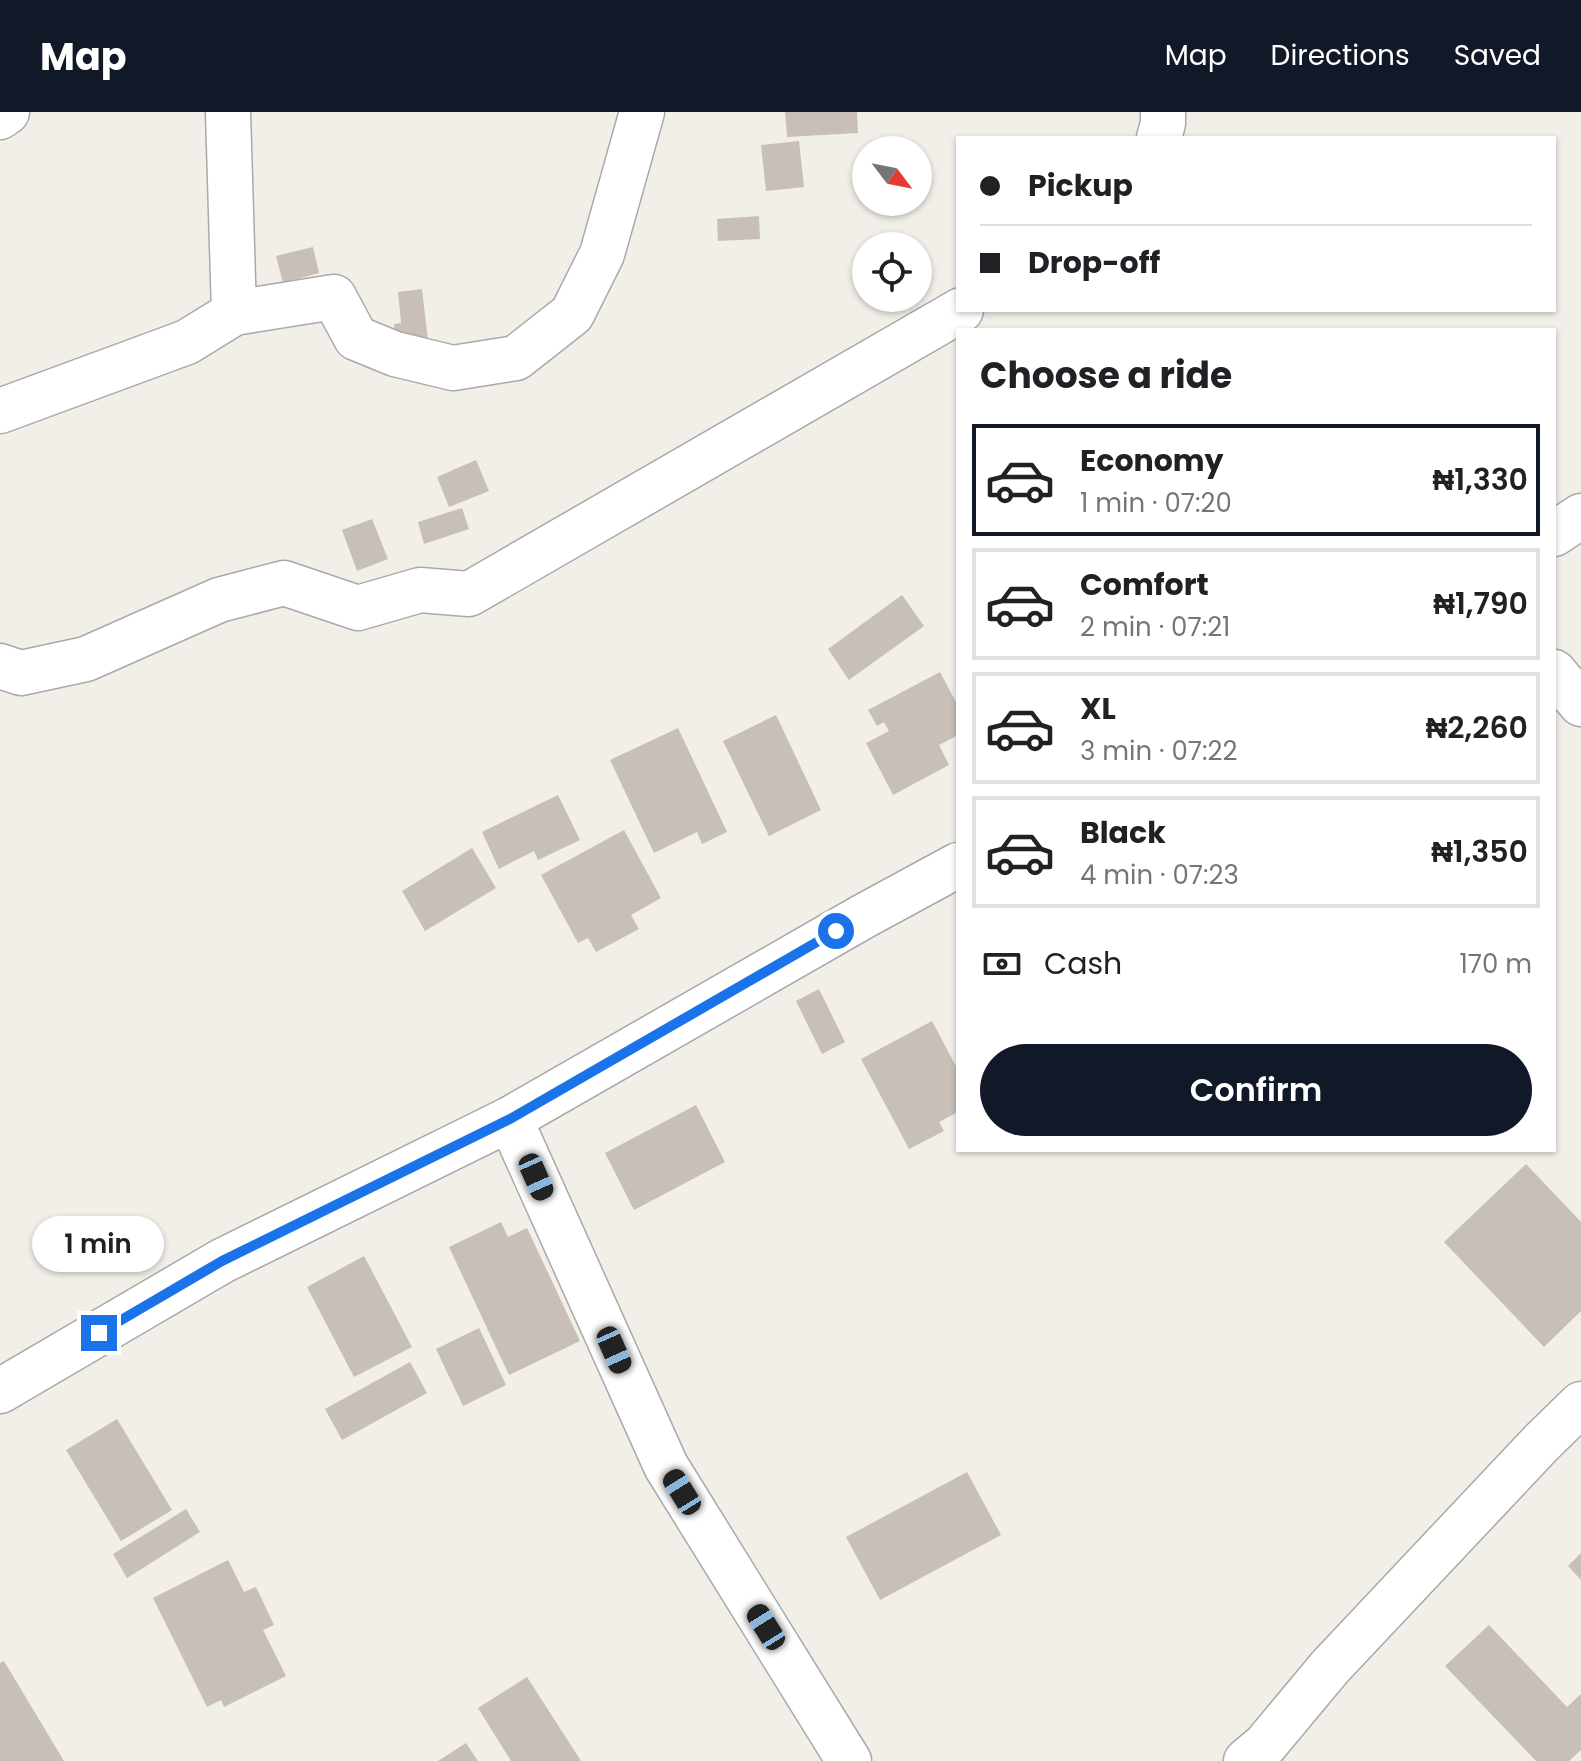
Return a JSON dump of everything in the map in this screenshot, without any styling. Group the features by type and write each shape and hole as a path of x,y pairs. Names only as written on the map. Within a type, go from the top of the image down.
{"street":[{"path":"0,117 7,112"},
{"path":"228,112 234,313"},
{"path":"0,411 187,342 234,313 334,297 356,338 395,354 453,368 516,358 572,314 602,254 642,112"},
{"path":"1160,136 1163,112"},
{"path":"0,666 21,673 86,659 219,600 284,583 358,608 420,590 469,594 958,312"},
{"path":"1556,533 1581,516"},
{"path":"1556,674 1581,704"},
{"path":"0,1391 222,1261 510,1119 956,866"},
{"path":"510,1119 666,1466 849,1761"},
{"path":"1246,1761 1265,1745 1330,1667 1581,1404"}],"building":[{"path":"785,112 857,112 858,133 787,137"},
{"path":"799,141 804,187 766,191 761,145"},
{"path":"759,216 760,239 718,241 717,219"},
{"path":"313,247 319,273 283,283 276,256"},
{"path":"422,289 428,341 396,345 394,324 401,323 398,292"},
{"path":"476,460 489,491 449,507 437,477"},
{"path":"462,508 469,529 424,544 418,522"},
{"path":"372,519 388,559 357,571 342,530"},
{"path":"902,595 924,626 849,680 828,649"},
{"path":"940,672 956,702 956,736 939,745 949,765 893,795 866,743 889,731 884,722 877,726 868,710"},
{"path":"776,715 821,810 769,836 723,741"},
{"path":"678,728 727,832 702,844 697,832 654,853 610,760"},
{"path":"558,795 580,840 538,860 534,851 499,869 482,832"},
{"path":"624,830 661,898 631,915 639,929 596,952 588,938 578,943 541,875"},
{"path":"472,848 496,888 425,931 402,891"},
{"path":"819,989 845,1042 822,1054 796,1001"},
{"path":"932,1021 956,1066 956,1113 939,1122 944,1131 909,1149 861,1059"},
{"path":"696,1105 725,1162 634,1210 605,1153"},
{"path":"1526,1164 1581,1222 1581,1311 1544,1347 1444,1242"},
{"path":"501,1222 508,1237 527,1228 580,1341 509,1375 449,1247"},
{"path":"364,1256 412,1347 354,1377 307,1287"},
{"path":"479,1328 506,1385 463,1406 436,1349"},
{"path":"410,1362 427,1393 342,1440 325,1409"},
{"path":"117,1419 172,1510 121,1541 66,1450"},
{"path":"967,1472 1001,1535 880,1600 846,1537"},
{"path":"186,1509 200,1532 127,1578 113,1554"},
{"path":"1581,1553 1581,1580 1568,1566"},
{"path":"228,1560 244,1592 256,1587 274,1625 263,1630 286,1676 224,1707 221,1700 207,1707 153,1598"},
{"path":"1489,1625 1567,1707 1581,1694 1581,1750 1569,1761 1536,1761 1445,1666"},
{"path":"4,1661 64,1761 0,1761 0,1663"},
{"path":"527,1677 581,1761 511,1761 478,1708"},
{"path":"466,1743 478,1761 438,1761"}],"route":[{"path":"99,1333 222,1261 510,1119 836,931"}]}
